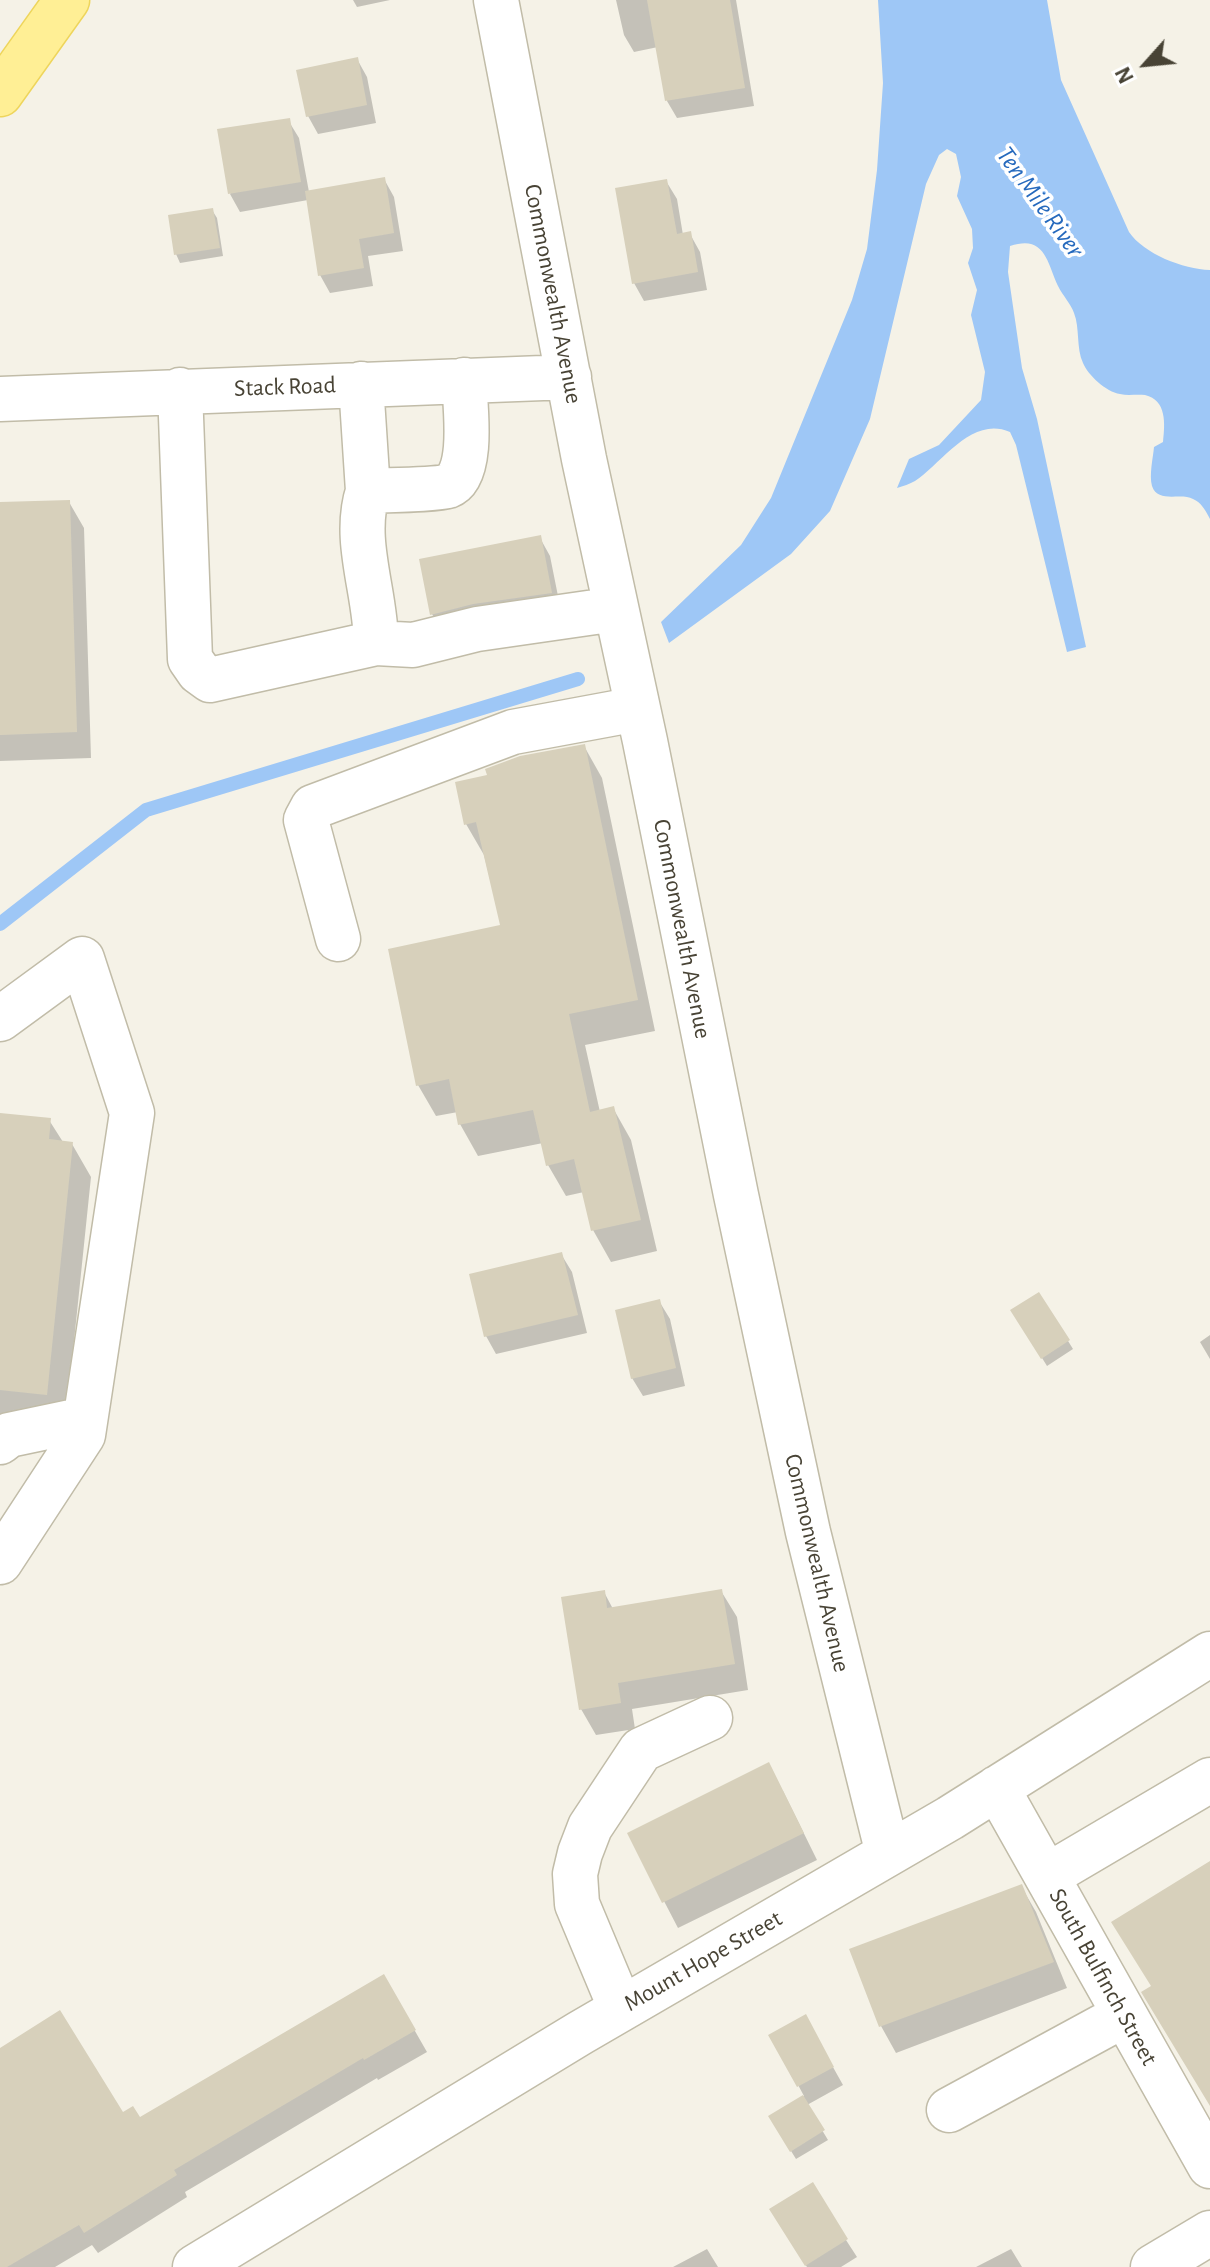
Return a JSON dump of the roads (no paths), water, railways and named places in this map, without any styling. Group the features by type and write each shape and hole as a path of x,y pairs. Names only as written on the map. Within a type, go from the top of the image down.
{"main road":[{"path":"0,94 67,0"}],"street":[{"name":"Commonwealth Avenue","path":"496,0 616,609 804,1517 888,1854"},
{"name":"Stack Road","path":"0,399 569,377"},
{"path":"368,491 449,486 460,476 466,458 464,380"},
{"path":"361,384 368,491 361,511 376,643"},
{"path":"180,390 190,659 199,672 210,680 376,643 413,645 491,627 616,609"},
{"path":"338,939 306,820 313,807 513,732 637,709"},
{"path":"0,1019 82,959 132,1113 83,1435 0,1562"},
{"path":"0,1442 9,1435 85,1419"},
{"name":"Mount Hope Street","path":"195,2267 621,2009 888,1854 1210,1654"},
{"path":"621,2009 577,1904 575,1874 580,1853 590,1827 641,1750 710,1718"},
{"path":"1047,1876 1210,1780"},
{"name":"South Bulfinch Street","path":"997,1788 1210,2166"},
{"path":"949,2110 1124,2015"},
{"path":"1153,2267 1210,2233"}],"water":[{"name":"Ten Mile River","path":"878,0 1047,0 1061,80 1129,232 1144,247 1165,259 1210,270 1210,519 1196,500 1159,495 1155,491 1151,472 1154,447 1163,442 1161,407 1145,395 1115,393 1093,378 1081,357 1074,313 1043,252 1031,244 1010,246 1008,272 1022,368 1037,419 1086,647 1067,652 1016,445 1010,432 996,428 970,435 915,481 897,488 909,459 939,445 981,400 985,372 971,315 977,290 968,263 973,248 972,229 957,196 961,177 956,154 947,149 939,155 926,184 870,419 830,511 791,554 669,643 661,622 741,545 771,498 852,300 867,249 877,170 883,83"}],"waterway":[{"path":"0,924 146,810 578,679"}]}
